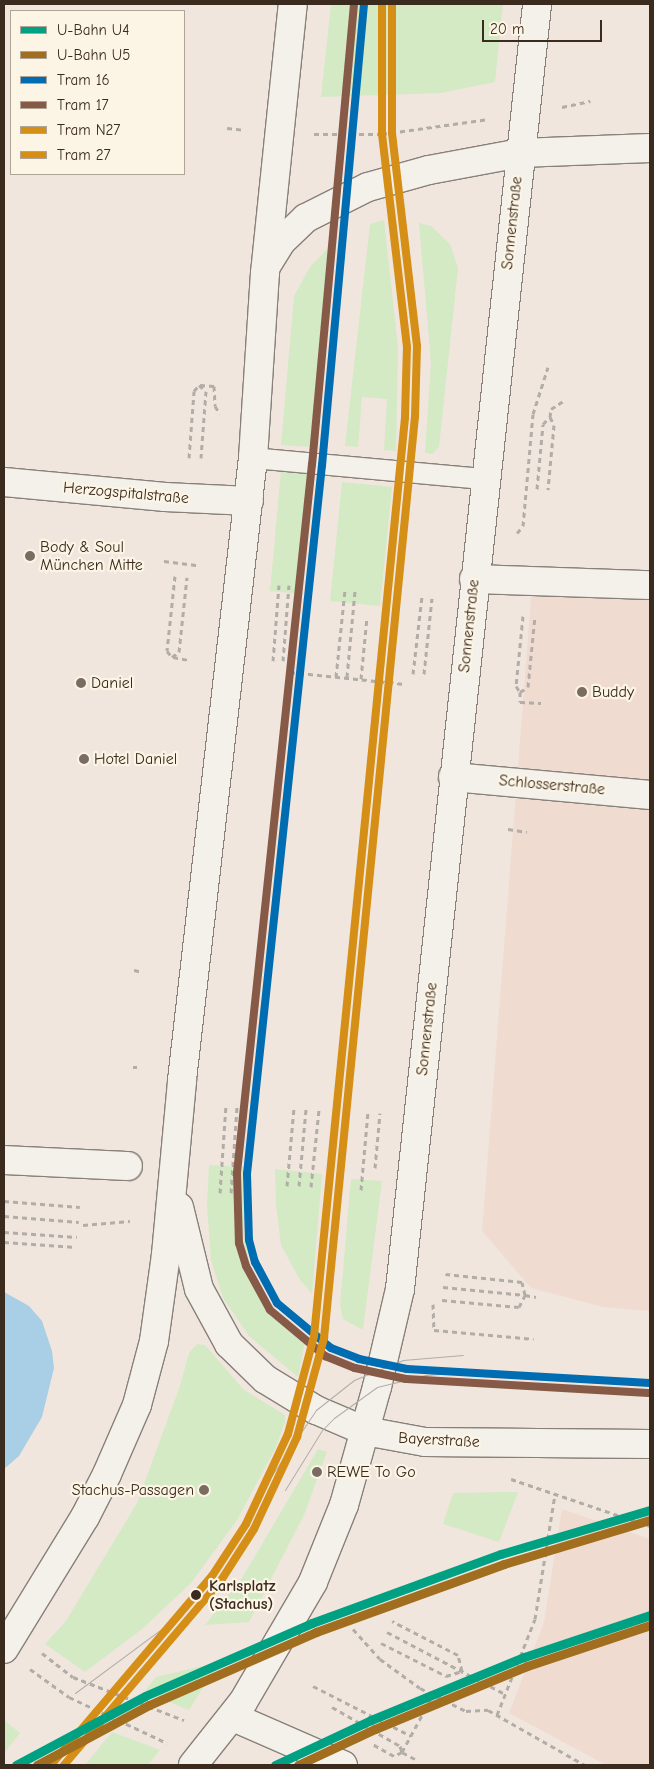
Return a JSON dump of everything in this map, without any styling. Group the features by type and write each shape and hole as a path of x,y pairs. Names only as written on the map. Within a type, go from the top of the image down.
{"main road":[{"path":"10,1641 85,1517 137,1405 154,1341 175,1171 182,1080 249,501 265,273 294,4"},
{"name":"Sonnenstraße","path":"365,1431 394,1314 404,1249 484,479 537,4"},
{"path":"265,273 274,252 292,229 306,218 347,194 401,177 520,152 650,148"},
{"name":"Herzogspitalstraße","path":"4,482 165,497 249,501"},
{"path":"474,579 650,585"},
{"name":"Schlosserstraße","path":"453,777 650,795"},
{"path":"4,1160 128,1166"},
{"name":"Bayerstraße","path":"175,1171 183,1231 199,1288 229,1344 258,1373 286,1393 365,1431 425,1442 650,1444"},
{"path":"196,1762 226,1726 271,1660 313,1582 344,1505 365,1431"},
{"path":"226,1726 343,1765"}],"lane":[{"path":"253,458 484,479"}],"path":[{"path":"227,128 280,134 382,134 524,114 590,101"},
{"path":"189,458 194,391 199,385 206,391 201,458"},
{"path":"537,490 544,424 550,417 551,409 565,400"},
{"path":"548,490 554,425 550,417"},
{"path":"164,561 198,565"},
{"path":"174,576 167,651 172,657 188,660"},
{"path":"172,657 179,652 187,577"},
{"path":"273,661 280,585"},
{"path":"283,661 289,585"},
{"path":"336,677 345,590"},
{"path":"347,677 354,591"},
{"path":"413,674 422,596"},
{"path":"424,674 432,598"},
{"path":"520,692 528,687 536,606"},
{"path":"523,613 516,686 520,692 520,702 541,703"},
{"path":"360,679 367,617"},
{"path":"290,672 404,684"},
{"path":"508,829 527,832"},
{"path":"134,970 143,972"},
{"path":"220,1193 226,1106"},
{"path":"231,1193 237,1107"},
{"path":"287,1186 294,1108"},
{"path":"299,1186 306,1109"},
{"path":"311,1187 319,1110"},
{"path":"361,1190 368,1112"},
{"path":"375,1172 380,1113"},
{"path":"4,1202 80,1207"},
{"path":"4,1216 79,1222"},
{"path":"83,1225 130,1221"},
{"path":"4,1232 77,1237"},
{"path":"4,1242 76,1247"},
{"path":"442,1300 519,1307 525,1295 522,1282 444,1274"},
{"path":"443,1287 536,1297"},
{"path":"434,1330 534,1339"},
{"path":"508,1478 650,1526"},
{"path":"497,1715 535,1619 555,1494"},
{"path":"392,1621 458,1655 462,1671"},
{"path":"353,1629 380,1659 433,1695 466,1711 488,1710 585,1765"},
{"path":"387,1632 505,1694"},
{"path":"10,1641 73,1677 226,1726"},
{"path":"381,1643 440,1674 446,1676 462,1671"},
{"path":"26,1666 69,1697 196,1762"},
{"path":"313,1686 411,1736"},
{"path":"394,1756 402,1752 433,1695"},
{"path":"332,1708 400,1746 402,1752 415,1759"}],"shaded area":[{"path":"532,585 650,590 650,1311 603,1307 531,1288 482,1231"},
{"path":"562,1509 650,1539 650,1765 606,1765 509,1713 544,1622"}],"green space":[{"path":"331,4 503,4 495,82 441,93 321,97"},
{"path":"384,220 398,347 396,451 384,450 387,399 362,397 358,447 345,446 370,224"},
{"path":"419,223 431,226 450,244 458,268 439,447 432,454 425,453 431,363"},
{"path":"336,240 313,447 281,445 294,296 310,267"},
{"path":"281,471 311,473 300,594 270,591"},
{"path":"342,482 392,487 380,606 330,601"},
{"path":"209,1165 243,1167 244,1233 251,1273 266,1302 305,1342 298,1377 249,1336 223,1298 211,1260 207,1206"},
{"path":"275,1169 322,1174 312,1294 300,1280 281,1245 276,1205"},
{"path":"351,1179 382,1181 363,1330 343,1319 340,1305"},
{"path":"197,1344 205,1345 244,1390 285,1415 285,1422 275,1449 237,1520 191,1583 142,1629 85,1672 45,1644 66,1621 137,1503 180,1386 189,1353"},
{"path":"318,1449 327,1452 304,1515 249,1622 205,1625 242,1578"},
{"path":"518,1492 499,1542 443,1524 453,1493"},
{"path":"219,1662 189,1710 144,1692 156,1677"},
{"path":"4,1720 20,1733 4,1753"},
{"path":"112,1732 160,1750 148,1765 85,1765"}],"water":[{"path":"4,1292 29,1306 42,1321 52,1351 54,1368 42,1417 19,1456 4,1469"}],"tram line":[{"name":"17","path":"354,4 312,464 237,1173 239,1243 246,1266 270,1310 325,1356 355,1368 406,1379 649,1393"},
{"name":"16","path":"364,4 322,465 247,1174 249,1240 255,1262 277,1303 331,1348 359,1359 407,1369 650,1383"},
{"name":"N27","path":"51,1765 212,1576 246,1524 288,1434 314,1336 405,417 407,347 382,134 382,4"},
{"name":"27","path":"64,1765 220,1582 254,1529 297,1437 324,1338 415,417 417,346 392,133 392,4"},
{"path":"268,1481 316,1410 354,1380 403,1360 463,1355"},
{"path":"285,1490 322,1430 334,1418 377,1387 425,1375 467,1372"},
{"path":"75,1693 163,1628 193,1597"}],"metro line":[{"name":"U4","path":"16,1765 145,1696 312,1623 501,1554 650,1510"},
{"name":"U5","path":"37,1765 149,1705 316,1632 504,1564 650,1520"},
{"name":"U4","path":"275,1765 371,1720 524,1657 650,1615"},
{"name":"U5","path":"298,1765 375,1729 527,1666 650,1625"}],"place":[{"name":"Body & Soul München Mitte","path":"30,556"},
{"name":"Daniel","path":"81,683"},
{"name":"Buddy","path":"582,692"},
{"name":"Hotel Daniel","path":"84,759"},
{"name":"REWE To Go","path":"317,1472"},
{"name":"Stachus-Passagen","path":"204,1490"},
{"name":"Karlsplatz (Stachus)","path":"196,1595"}]}
